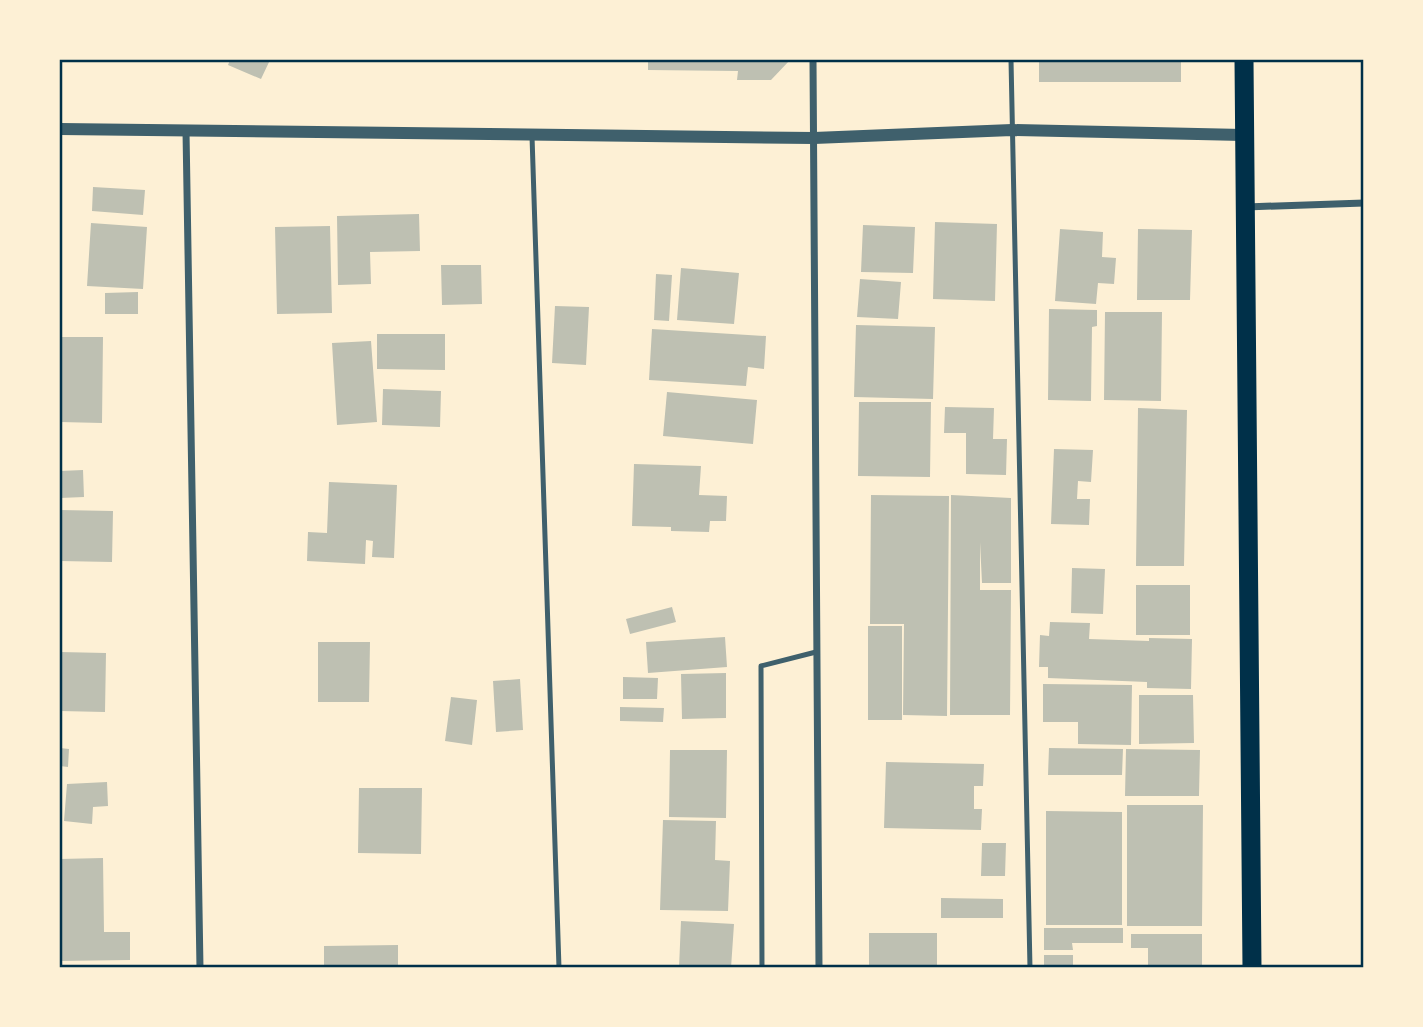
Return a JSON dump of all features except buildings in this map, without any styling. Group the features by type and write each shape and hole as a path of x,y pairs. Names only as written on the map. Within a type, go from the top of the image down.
{"highway":[{"path":"1244,60 1252,968"}],"street":[{"path":"813,60 818,968"},
{"path":"60,130 814,138 1012,130 1243,135"},
{"path":"186,131 200,968"},
{"path":"1245,207 1363,203"}],"lane":[{"path":"1011,60 1030,968"},
{"path":"532,136 559,968"},
{"path":"762,968 761,666 816,652"}]}
